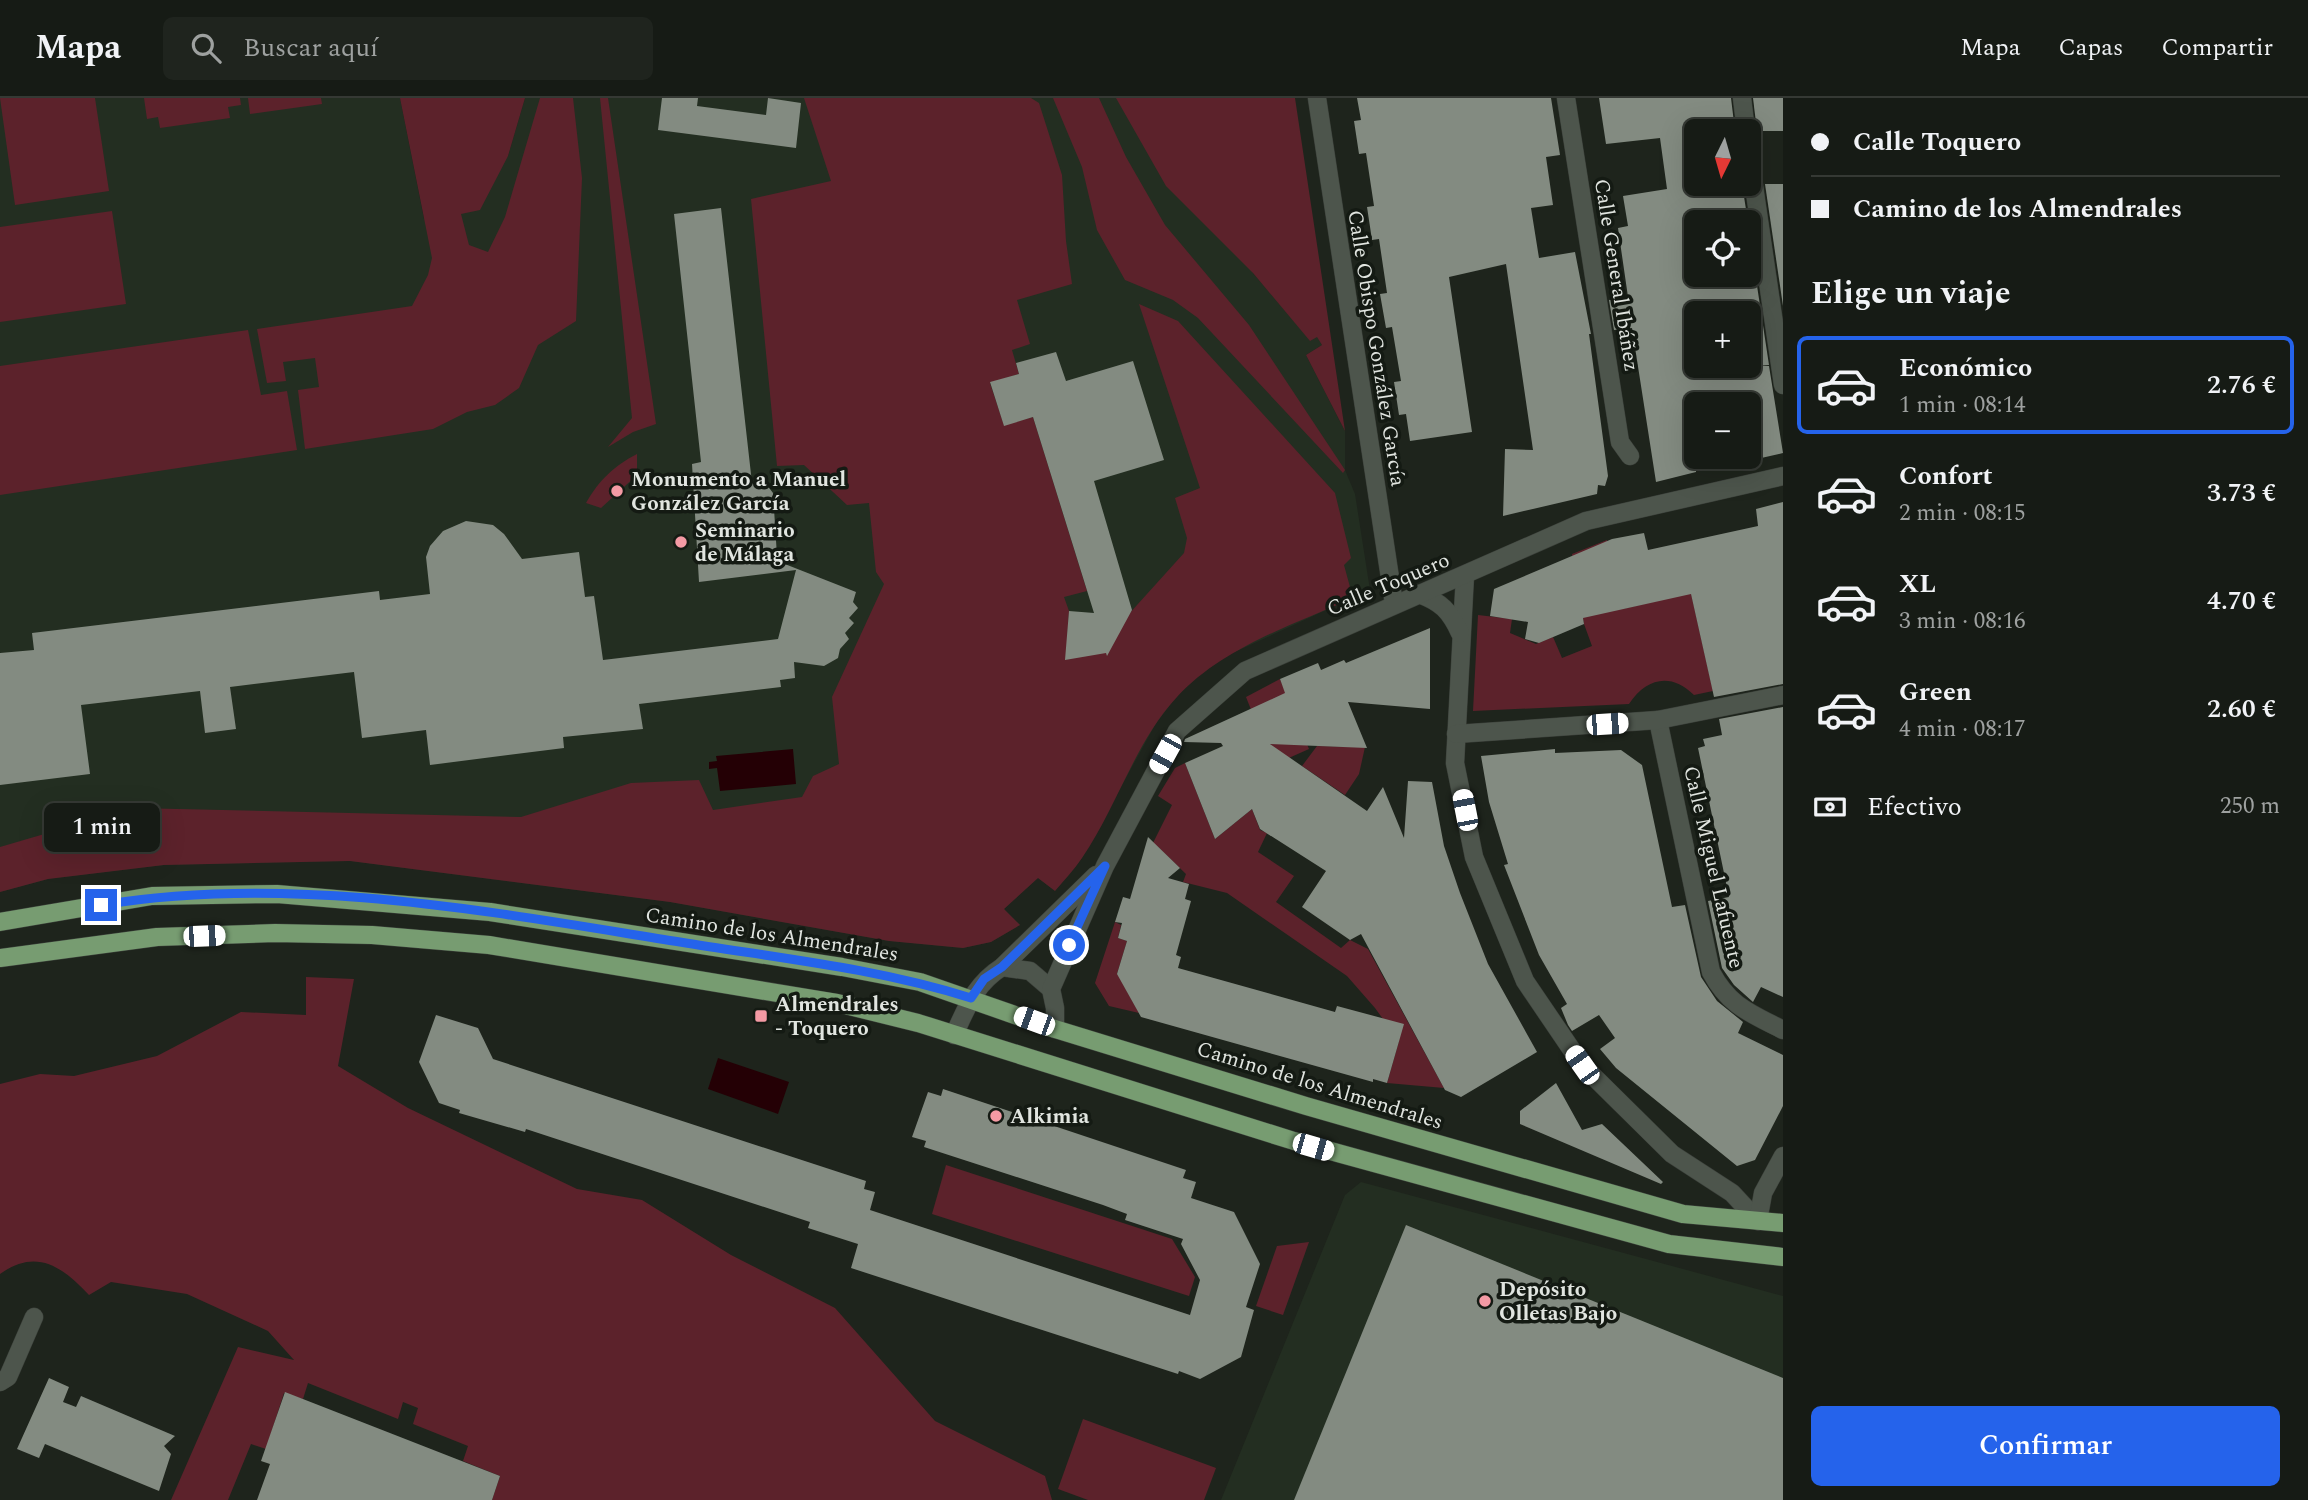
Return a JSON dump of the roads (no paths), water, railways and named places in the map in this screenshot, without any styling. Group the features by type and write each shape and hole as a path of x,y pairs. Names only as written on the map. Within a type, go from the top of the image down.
{"main road":[{"name":"Camino de los Almendrales","path":"0,922 152,896 277,894 378,900 489,912 842,967 920,982 1055,1029 1306,1106 1670,1210 1783,1223"},
{"path":"0,958 157,937 275,933 385,936 489,945 838,1003 954,1035 1333,1153 1669,1244 1783,1257"}],"street":[{"name":"Calle Obispo González García","path":"1317,98 1394,604"},
{"name":"Calle General Ibáñez","path":"1566,98 1620,442 1630,456"},
{"path":"1741,98 1744,119"},
{"path":"1755,196 1783,385"},
{"name":"Calle Toquero","path":"1051,989 1105,866 1177,731 1245,671 1587,522 1783,477"},
{"path":"1465,575 1455,763 1474,857 1525,982 1582,1065 1672,1154 1732,1193 1758,1221"},
{"path":"1419,594 1437,601 1451,614 1460,634"},
{"path":"1456,734 1658,720 1783,695"},
{"name":"Calle Miguel Lafuente","path":"1658,720 1711,972 1723,994 1731,1001 1783,1030"},
{"name":"Calle Toquero","path":"954,1035 971,998 984,979 1002,967 1105,866"},
{"path":"1002,967 1030,971 1051,989 1055,1029"},
{"path":"1758,1221 1763,1193 1783,1156"},
{"path":"0,1382 8,1377 34,1317"}],"place":[{"name":"Monumento a Manuel González García","path":"617,491"},
{"name":"Seminario de Málaga","path":"681,542"},
{"name":"Almendrales - Toquero","path":"761,1016"},
{"name":"Alkimia","path":"996,1116"},
{"name":"Depósito Olletas Bajo","path":"1485,1301"}]}
